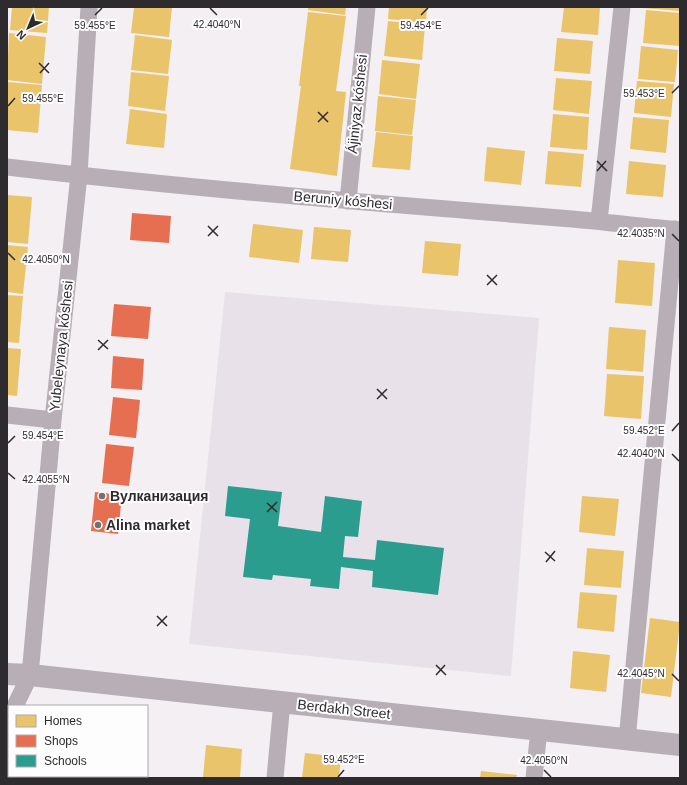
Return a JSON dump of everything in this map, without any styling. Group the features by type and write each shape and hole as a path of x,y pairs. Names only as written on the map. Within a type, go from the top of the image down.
{"street":[{"name":"Yubeleynaya kóshesi","path":"15,705 30,675 53,420 79,175 90,7"},
{"name":"Ájiniyaz kóshesi","path":"348,201 367,7"},
{"path":"599,221 622,7"},
{"name":"Beruniy kóshesi","path":"7,167 348,201 599,221 678,230"},
{"path":"627,740 678,230"},
{"path":"7,415 53,420"},
{"name":"Berdakh Street","path":"7,674 30,675 680,745"},
{"path":"275,778 282,702"},
{"path":"534,778 539,729"},
{"path":"7,764 8,754"}],"shaded area":[{"path":"225,292 539,318 511,676 189,644"}],"building: Homes":[{"path":"12,7 49,7 47,33 10,30"},
{"path":"134,7 172,7 169,37 131,33"},
{"path":"308,7 346,7 345,15 308,10"},
{"path":"389,7 427,7 426,23 388,19"},
{"path":"564,7 600,7 598,35 561,32"},
{"path":"680,7 680,11 643,8"},
{"path":"646,10 680,13 680,46 643,43"},
{"path":"308,12 346,16 336,91 346,92 337,176 290,169 301,86 299,86"},
{"path":"388,21 425,25 422,60 384,56"},
{"path":"9,33 46,37 42,84 7,80"},
{"path":"135,35 172,40 168,74 131,70"},
{"path":"557,38 593,41 590,74 554,71"},
{"path":"641,46 678,50 675,82 638,79"},
{"path":"382,60 420,64 416,99 379,94"},
{"path":"131,72 169,76 165,111 128,106"},
{"path":"556,78 592,81 589,114 553,110"},
{"path":"637,81 674,84 671,117 634,113"},
{"path":"7,82 42,85 38,133 7,130"},
{"path":"378,96 416,100 412,135 375,131"},
{"path":"130,109 167,114 164,148 126,144"},
{"path":"553,114 589,117 587,150 550,147"},
{"path":"633,117 669,120 666,153 630,149"},
{"path":"376,132 413,136 410,170 372,167"},
{"path":"487,147 525,151 521,185 484,181"},
{"path":"548,151 584,154 581,187 545,184"},
{"path":"629,161 666,165 663,197 626,194"},
{"path":"7,195 32,197 28,244 7,242"},
{"path":"253,224 303,230 299,263 249,257"},
{"path":"314,227 351,230 348,262 311,259"},
{"path":"425,241 461,244 458,276 422,273"},
{"path":"7,245 28,247 23,294 7,292"},
{"path":"618,260 655,263 652,306 615,303"},
{"path":"7,295 23,296 19,343 7,342"},
{"path":"609,327 646,330 643,372 606,369"},
{"path":"7,348 21,349 17,396 7,395"},
{"path":"607,374 644,376 641,419 604,416"},
{"path":"582,496 619,499 615,536 579,532"},
{"path":"587,548 624,551 621,588 584,585"},
{"path":"580,592 617,595 614,632 577,628"},
{"path":"650,618 680,622 671,697 641,693"},
{"path":"573,651 610,655 606,692 570,688"},
{"path":"206,745 242,749 240,778 203,778"},
{"path":"305,753 341,757 339,778 302,778"},
{"path":"481,771 517,775 516,778 480,778"},
{"path":"36,777 75,777 75,778"}],"building: Shops":[{"path":"132,213 171,216 169,243 130,240"},
{"path":"114,304 151,307 148,339 111,336"},
{"path":"113,356 144,359 142,390 111,388"},
{"path":"113,397 140,400 136,438 109,435"},
{"path":"106,444 134,447 129,486 102,483"},
{"path":"95,492 122,495 118,534 91,531"}],"building: Schools":[{"path":"228,486 282,492 278,526 321,532 325,496 362,501 358,537 345,536 343,557 375,560 377,540 444,548 438,595 372,587 373,571 341,567 339,589 310,586 311,579 273,575 272,580 243,577 250,519 225,516"}],"place":[{"name":"Вулканизация","path":"102,496"},
{"name":"Alina market","path":"98,525"}]}
